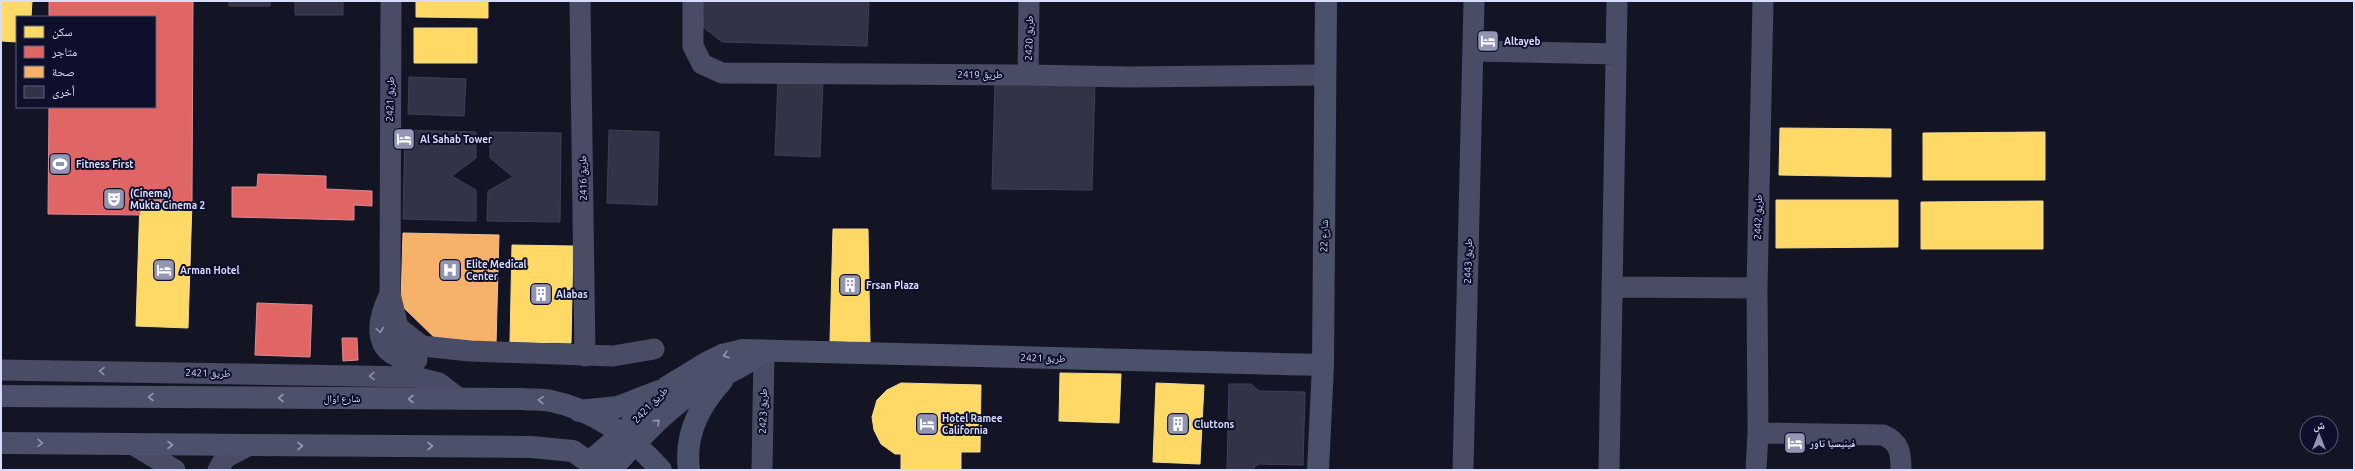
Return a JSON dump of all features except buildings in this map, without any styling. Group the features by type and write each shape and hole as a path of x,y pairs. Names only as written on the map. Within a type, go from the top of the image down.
{"main road":[{"name":"شارع 22","path":"1318,470 1322,365 1326,1"},
{"name":"طريق 2421","path":"610,470 630,438 667,387 722,356 743,350 764,352 1322,365"},
{"name":"طريق 2421","path":"594,466 630,438 646,432 684,398 732,372 764,352"},
{"path":"689,470 689,438 696,417 714,390 732,372"},
{"path":"578,410 618,407 667,387"},
{"name":"شارع اوال","path":"1,396 551,401 578,410 630,438 661,470"},
{"path":"1,443 531,447 573,451 594,466"}],"street":[{"name":"طريق 2421","path":"391,1 390,294 399,328 413,368"},
{"name":"طريق 2416","path":"580,1 585,356"},
{"name":"طريق 2419","path":"693,1 693,46 702,64 722,73 1028,74 1128,77 1325,75"},
{"name":"طريق 2420","path":"1028,74 1029,1"},
{"name":"طريق 2443","path":"1463,470 1474,1"},
{"path":"1609,470 1614,287 1617,1"},
{"name":"طريق 2442","path":"1756,470 1758,432 1756,288 1762,1"},
{"path":"1473,51 1616,54"},
{"path":"1614,287 1756,288"},
{"name":"طريق 2421","path":"390,294 381,314 379,333 388,350 395,357 439,383 460,399"},
{"name":"طريق 2421","path":"399,328 422,346 470,351 585,356 628,355 654,349"},
{"name":"طريق 2421","path":"1,370 413,368 430,359 470,351"},
{"name":"طريق 2423","path":"762,470 764,352"},
{"path":"1758,432 1883,435 1892,438 1898,444 1901,452 1901,470"},
{"path":"132,444 175,470"},
{"path":"218,470 226,458 248,446"}],"place":[{"name":"Altayeb","path":"1488,41"},
{"name":"Al Sahab Tower","path":"404,139"},
{"name":"Fitness First","path":"60,164"},
{"name":"(Cinema) Mukta Cinema 2","path":"114,199"},
{"name":"Arman Hotel","path":"164,270"},
{"name":"Elite Medical Center","path":"450,270"},
{"name":"Frsan Plaza","path":"850,285"},
{"name":"Alabas","path":"541,294"},
{"name":"Hotel Ramee California","path":"927,424"},
{"name":"Cluttons","path":"1178,424"},
{"name":"فينيسيا تاور","path":"1795,443"}]}
